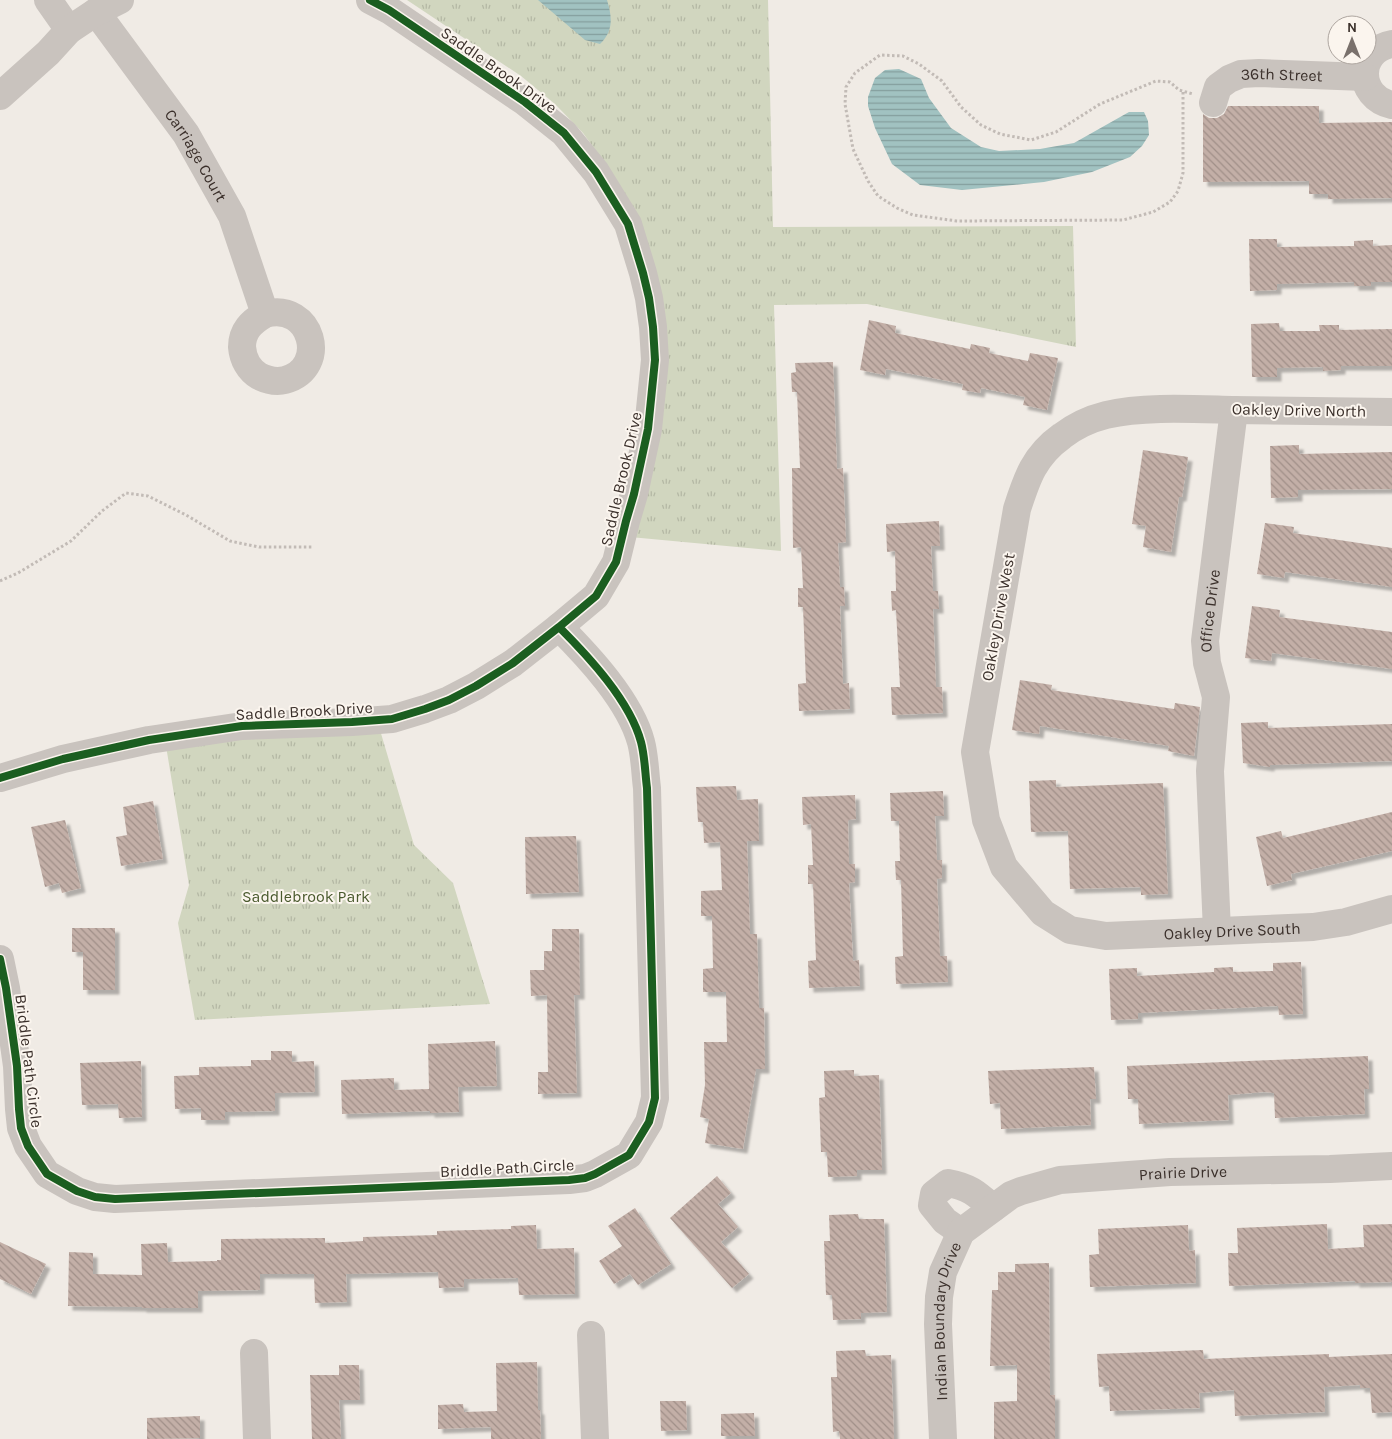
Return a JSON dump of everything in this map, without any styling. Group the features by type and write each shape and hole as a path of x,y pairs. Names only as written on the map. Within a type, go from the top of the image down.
{"street":[{"path":"48,0 69,30"},
{"path":"0,96 48,53 69,30 96,12 120,0"},
{"name":"Saddle Brook Drive","path":"0,778 62,759 149,740 249,726 392,719 449,700 514,663 560,627 596,596 616,562 634,494 648,429 655,360 654,327 643,273 628,224 618,204 596,172 564,133 525,102 389,10 370,0"},
{"name":"Carriage Court","path":"96,12 186,134 232,216 265,314"},
{"path":"1392,44 1384,45 1375,51 1369,58 1365,68 1366,85 1372,94 1380,101 1392,105"},
{"name":"36th Street","path":"1214,100 1218,88 1229,79 1241,74 1365,77"},
{"name":"Oakley Drive North","path":"1206,409 1392,412"},
{"name":"Oakley Drive West","path":"1070,930 1043,913 1004,867 986,820 975,752 1017,509 1026,480 1040,456 1062,436 1080,424 1107,415 1133,411 1206,409"},
{"name":"Office Drive","path":"1217,931 1210,771 1216,697 1207,663 1205,641 1234,410"},
{"name":"Briddle Path Circle","path":"0,959 6,988 16,1066 18,1109 21,1128 28,1146 47,1174 77,1191 95,1197 114,1199 568,1180 585,1178 595,1174 630,1155 649,1122 656,1098 647,788 643,754 630,713 587,656 560,627"},
{"name":"Oakley Drive South","path":"1070,930 1106,936 1313,927 1346,922 1392,909"},
{"name":"Prairie Drive","path":"987,1212 1021,1190 1060,1180 1170,1172 1392,1166"},
{"path":"961,1232 945,1221 932,1205 934,1194 948,1183 964,1186 977,1194 987,1212"},
{"name":"Indian Boundary Drive","path":"943,1439 939,1297 944,1272 961,1232 987,1212"},
{"path":"591,1335 595,1439"},
{"path":"254,1353 257,1439"}],"path":[{"path":"1183,92 1183,173 1178,192 1170,202 1153,212 1123,220 957,221 913,215 878,196 868,181 853,149 845,104 846,87 855,73 880,55 902,56 920,64 942,81 961,107 981,125 1000,134 1031,140 1056,132 1100,104 1156,81 1170,82 1183,92 1214,100"},
{"path":"0,581 18,573 71,541 102,511 126,494 148,496 186,515 230,541 259,548 312,548"}],"green space":[{"path":"407,0 768,0 773,227 1073,226 1076,347 867,304 774,305 781,551 630,537 660,431 614,176 583,133 555,104 521,76"},
{"name":"Saddlebrook Park","path":"380,730 414,845 453,883 490,1004 195,1020 178,923 189,885 166,746 236,739"}],"water":[{"path":"538,0 607,0 611,18 608,34 600,44 585,40"},
{"path":"899,69 921,79 929,98 951,128 981,147 999,151 1040,149 1074,143 1129,112 1144,112 1148,121 1149,135 1142,146 1130,157 1092,172 1044,182 962,190 920,185 892,164 875,128 868,106 868,97 875,78 885,70"}],"building":[{"path":"1228,106 1319,106 1319,123 1392,122 1392,198 1328,199 1328,194 1309,194 1309,181 1203,182 1203,114 1209,118 1217,118 1224,114"},
{"path":"1249,239 1277,239 1277,247 1354,246 1354,241 1373,240 1373,246 1392,245 1392,282 1371,282 1371,286 1354,286 1354,282 1277,284 1277,290 1250,291"},
{"path":"869,320 896,326 895,333 970,349 971,344 990,348 989,353 1028,361 1030,353 1058,358 1047,410 1023,405 1025,397 981,388 980,393 962,390 963,384 886,369 885,375 860,370"},
{"path":"1279,323 1280,331 1320,331 1319,325 1339,325 1339,330 1392,329 1392,366 1341,366 1341,370 1323,371 1323,367 1277,368 1277,377 1252,377 1251,324"},
{"path":"833,362 837,469 843,468 846,542 838,543 840,587 844,587 845,606 840,606 843,684 849,683 850,709 799,711 798,684 806,683 803,607 798,607 798,588 803,588 801,547 793,548 792,468 800,468 797,392 792,392 791,373 796,372 795,363"},
{"path":"1299,445 1299,454 1392,452 1392,489 1298,490 1298,497 1271,498 1270,446"},
{"path":"1143,450 1188,457 1182,497 1179,497 1171,552 1143,547 1146,526 1132,524"},
{"path":"939,521 940,546 931,546 933,591 938,591 939,609 933,609 936,687 942,687 943,713 892,715 891,687 900,687 896,610 892,611 891,591 896,591 895,551 887,552 886,524"},
{"path":"1265,523 1294,527 1293,533 1392,548 1392,587 1285,572 1284,578 1257,574"},
{"path":"1252,606 1280,610 1279,617 1392,632 1392,669 1272,653 1271,661 1245,658"},
{"path":"1020,680 1052,685 1051,690 1174,709 1175,703 1200,707 1194,756 1168,751 1169,746 1040,726 1039,734 1012,730"},
{"path":"1268,722 1268,728 1392,724 1392,761 1270,765 1270,767 1243,763 1241,723"},
{"path":"1056,780 1056,787 1163,783 1168,894 1141,895 1141,887 1070,889 1068,831 1031,832 1029,781"},
{"path":"736,786 737,800 758,799 759,841 747,841 750,934 757,934 759,1008 764,1008 765,1069 756,1069 743,1149 705,1143 709,1119 700,1117 705,1085 704,1042 727,1042 726,992 703,992 703,969 713,968 712,916 701,916 701,891 722,890 720,842 704,843 703,822 698,822 696,787"},
{"path":"943,791 944,816 935,816 937,860 942,860 942,878 937,879 940,956 947,956 948,982 896,984 895,957 903,956 901,880 896,880 895,861 900,861 899,821 891,821 890,793"},
{"path":"855,795 856,819 848,820 849,864 855,864 855,882 849,883 853,961 859,960 860,986 809,988 808,961 816,960 813,884 808,884 808,865 813,865 811,824 803,825 802,797"},
{"path":"153,801 163,859 121,866 116,837 127,835 123,807"},
{"path":"1392,812 1392,851 1291,874 1292,880 1267,886 1256,837 1281,831 1283,838"},
{"path":"65,820 81,888 62,893 59,883 45,887 31,827"},
{"path":"576,836 579,892 526,894 525,837"},
{"path":"72,928 115,928 115,990 83,990 83,952 72,952"},
{"path":"552,929 579,929 580,995 574,995 577,1093 538,1094 538,1072 548,1072 547,995 531,996 530,970 544,970 544,951 552,951"},
{"path":"1301,962 1303,1014 1279,1015 1278,1006 1138,1013 1138,1019 1111,1020 1109,969 1137,968 1137,976 1214,972 1214,968 1233,967 1233,972 1273,971 1273,963"},
{"path":"495,1041 497,1086 458,1087 459,1112 342,1114 341,1080 394,1078 394,1090 429,1089 428,1044"},
{"path":"271,1051 292,1051 292,1062 314,1061 315,1092 275,1093 275,1111 225,1112 225,1120 201,1120 201,1108 175,1109 174,1076 199,1075 199,1067 251,1066 251,1060 271,1060"},
{"path":"1368,1056 1369,1089 1364,1089 1365,1114 1275,1118 1274,1093 1264,1092 1228,1095 1229,1120 1139,1124 1138,1099 1128,1099 1127,1066"},
{"path":"141,1061 142,1117 119,1118 118,1104 82,1105 80,1063"},
{"path":"1094,1067 1096,1099 1090,1099 1091,1125 1001,1129 1000,1103 990,1104 988,1071"},
{"path":"854,1070 854,1076 879,1075 882,1170 857,1170 857,1176 828,1177 827,1152 821,1152 819,1098 825,1097 824,1071"},
{"path":"717,1176 731,1193 718,1204 738,1227 721,1242 749,1274 732,1288 670,1218"},
{"path":"635,1208 671,1264 638,1285 630,1274 614,1284 599,1261 622,1246 608,1226"},
{"path":"858,1214 859,1219 884,1219 887,1312 861,1313 861,1319 833,1320 832,1295 826,1295 824,1241 830,1241 829,1215"},
{"path":"1327,1224 1328,1249 1364,1247 1363,1225 1392,1224 1392,1282 1355,1283 1355,1281 1229,1286 1228,1253 1238,1253 1237,1228"},
{"path":"536,1225 537,1249 574,1248 575,1294 519,1295 518,1278 464,1279 464,1287 439,1288 438,1272 346,1274 347,1302 315,1303 314,1274 260,1274 260,1290 198,1291 198,1308 68,1306 69,1252 93,1253 93,1274 142,1275 141,1244 167,1243 168,1262 217,1261 221,1260 221,1239 325,1238 325,1243 363,1241 363,1237 437,1235 437,1231 511,1229 511,1226"},
{"path":"1188,1225 1189,1251 1195,1250 1196,1283 1090,1287 1089,1255 1099,1254 1098,1229"},
{"path":"0,1242 46,1264 31,1294 0,1279"},
{"path":"1049,1263 1050,1395 1055,1395 1055,1439 994,1439 994,1402 1017,1401 1017,1365 990,1366 992,1290 998,1290 998,1272 1015,1272 1015,1264"},
{"path":"865,1350 866,1356 891,1355 894,1439 840,1439 839,1431 833,1432 831,1377 837,1377 836,1351"},
{"path":"1203,1350 1204,1359 1329,1354 1329,1357 1392,1354 1392,1412 1372,1413 1370,1388 1360,1388 1360,1385 1324,1387 1325,1412 1235,1416 1234,1390 1199,1393 1200,1408 1110,1411 1109,1386 1099,1387 1097,1354"},
{"path":"537,1362 541,1439 491,1439 491,1427 438,1429 438,1405 463,1404 464,1412 497,1411 496,1363"},
{"path":"339,1365 359,1365 360,1400 339,1400 341,1439 312,1439 310,1375 339,1375"},
{"path":"660,1401 686,1401 687,1430 661,1431"},
{"path":"754,1413 755,1436 721,1436 721,1414"},
{"path":"200,1416 200,1438 147,1439 147,1418"}],"cycle path":[{"path":"0,778 63,759 149,740 242,726 392,719 425,709 449,700 476,686 513,663 596,596 616,562 634,494 648,429 655,360 649,298 628,224 596,172 564,133 525,102 389,10 370,0"},
{"path":"0,959 17,1066 21,1128 28,1146 47,1174 77,1191 95,1197 115,1199 569,1180 585,1178 595,1174 629,1155 649,1122 655,1098 647,788 644,759 641,742 628,711 607,680 559,627"}]}
